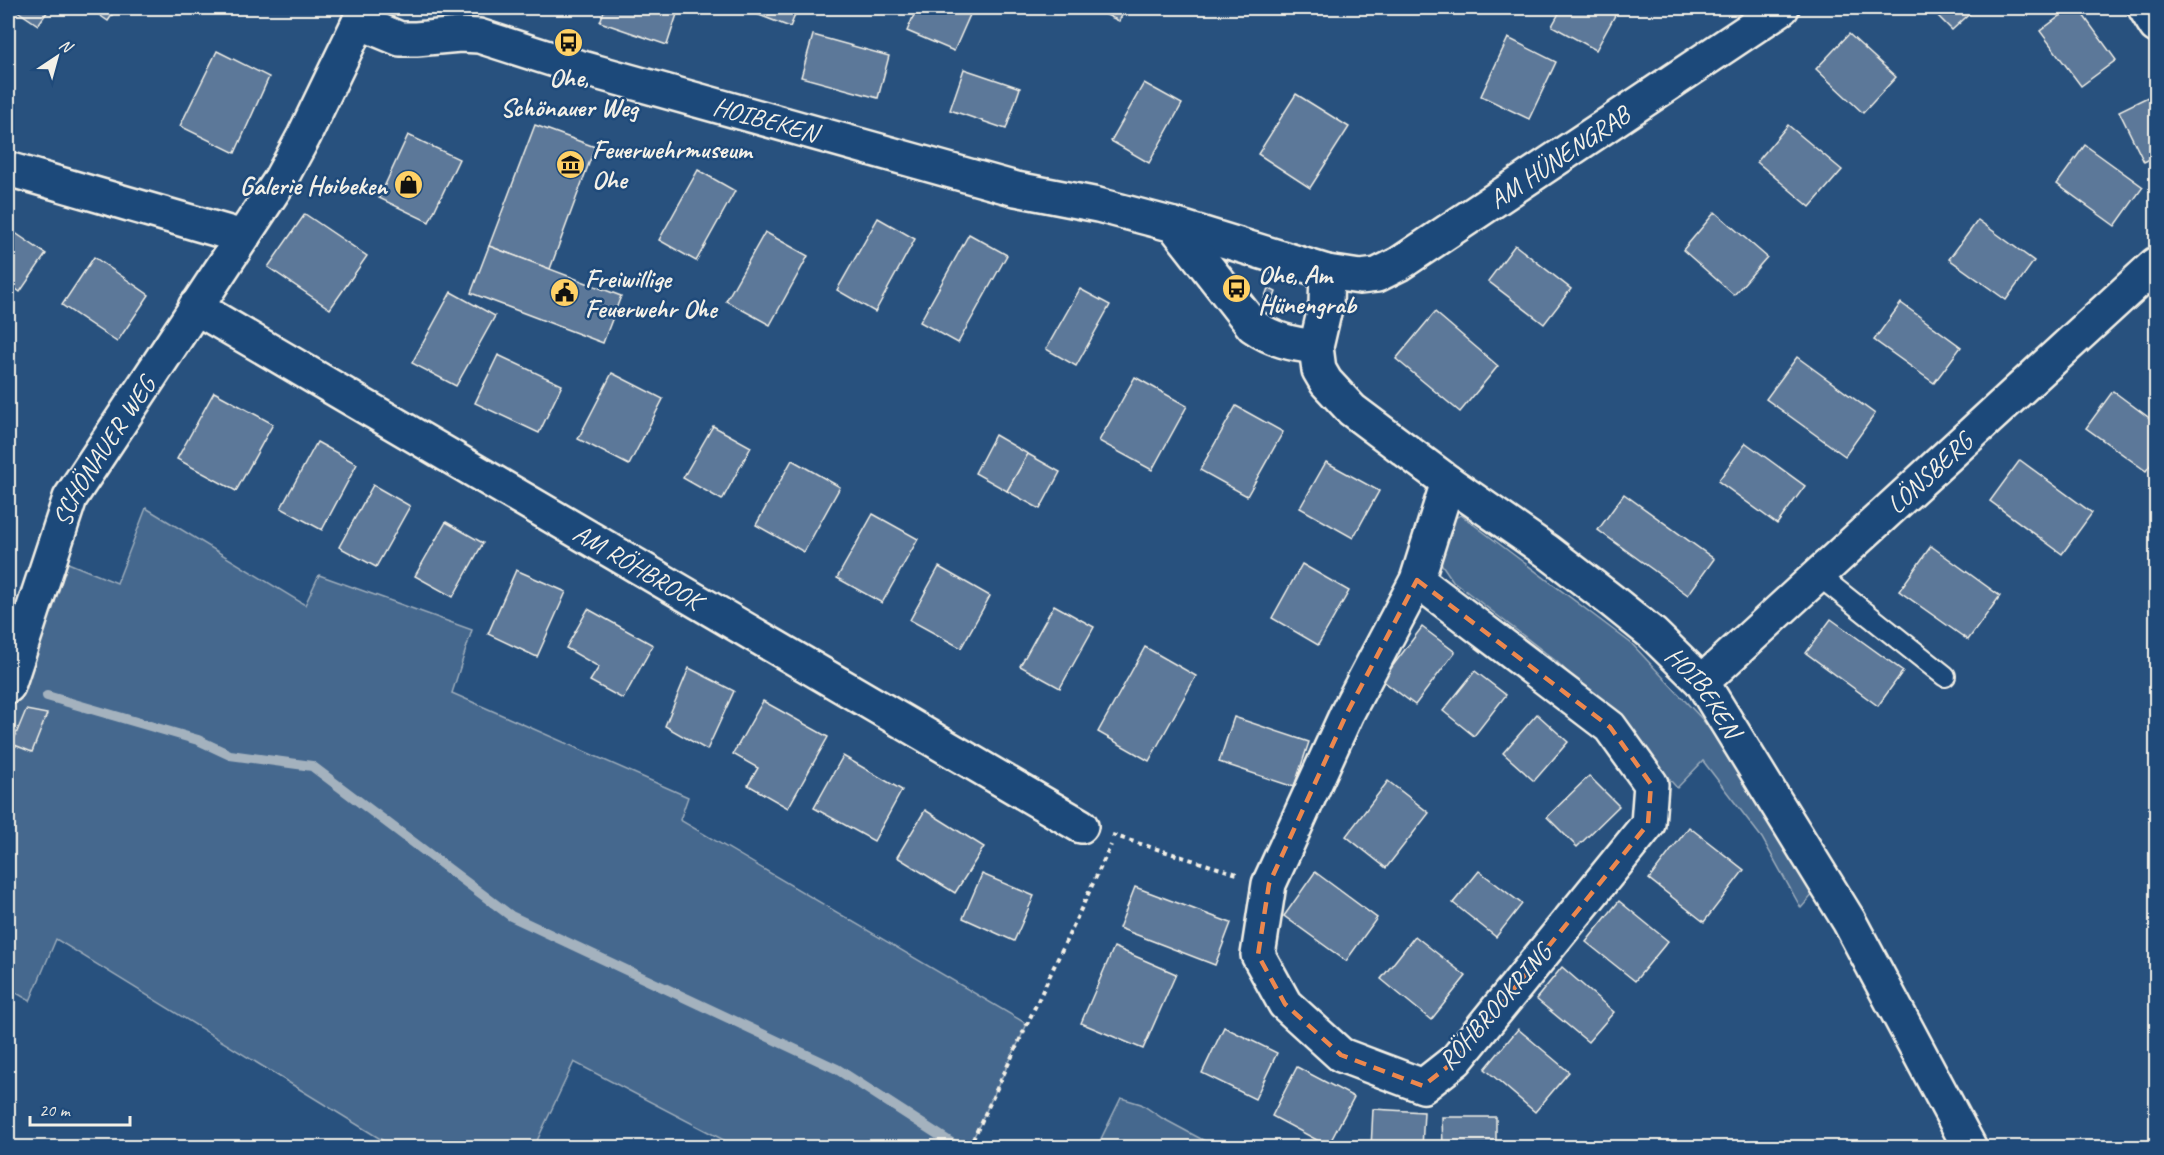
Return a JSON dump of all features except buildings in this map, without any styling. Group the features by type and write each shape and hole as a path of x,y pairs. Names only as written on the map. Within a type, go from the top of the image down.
{"street":[{"name":"AM HÜNENGRAB","path":"1327,273 1360,277 1377,274 1399,264 1782,8"},
{"path":"2145,8 2157,26"},
{"name":"HOIBEKEN","path":"355,14 400,39 478,36 564,63 1016,189 1098,205 1174,225 1327,273 1326,304 1316,347 1319,370 1334,392 1352,410 1448,482 1547,551 1612,601 1653,634 1702,682 1849,921 1970,1148"},
{"name":"SCHÖNAUER WEG","path":"8,686 70,498 279,182 304,136 355,14"},
{"path":"8,169 243,237"},
{"path":"1174,225 1253,326 1277,340 1316,347"},
{"name":"LÖNSBERG","path":"1702,682 2157,264"},
{"name":"AM RÖHBROOK","path":"195,307 1081,826"},
{"name":"RÖHBROOKRING","path":"1417,580 1610,727 1651,784 1648,824 1456,1060 1423,1086 1341,1054 1285,1004 1258,955 1269,884 1347,712 1417,580 1448,482"}],"lane":[{"path":"1818,575 1945,676"}],"path":[{"path":"1081,826 1269,884"},
{"path":"969,1148 1115,836"}],"highlighted area":[{"path":"1417,580 1610,727 1651,784 1648,824 1456,1060 1423,1086 1341,1055 1285,1004 1258,955 1269,884 1347,713"}],"shaded area":[{"path":"146,508 305,605 319,575 472,630 452,693 688,797 680,820 1027,1024 969,1147 737,1147 574,1062 534,1147 395,1148 56,939 30,1001 8,988 8,681 51,556 117,583"},
{"path":"1461,515 1632,644 1702,719 1757,792 1815,892 1801,908 1762,838 1703,761 1677,788 1619,721 1556,661 1453,581 1436,556 1449,520"},
{"path":"1121,1098 1141,1104 1216,1147 1097,1147"}],"waterway":[{"path":"47,696 198,740 230,755 312,766 511,916 837,1069 953,1144"}],"place":[{"name":"Ohe, Schönauer Weg","path":"569,43"},
{"name":"Feuerwehrmuseum Ohe","path":"571,164"},
{"name":"Galerie Hoibeken","path":"408,185"},
{"name":"Ohe, Am Hünengrab","path":"1237,289"},
{"name":"Freiwillige Feuerwehr Ohe","path":"564,293"}]}
